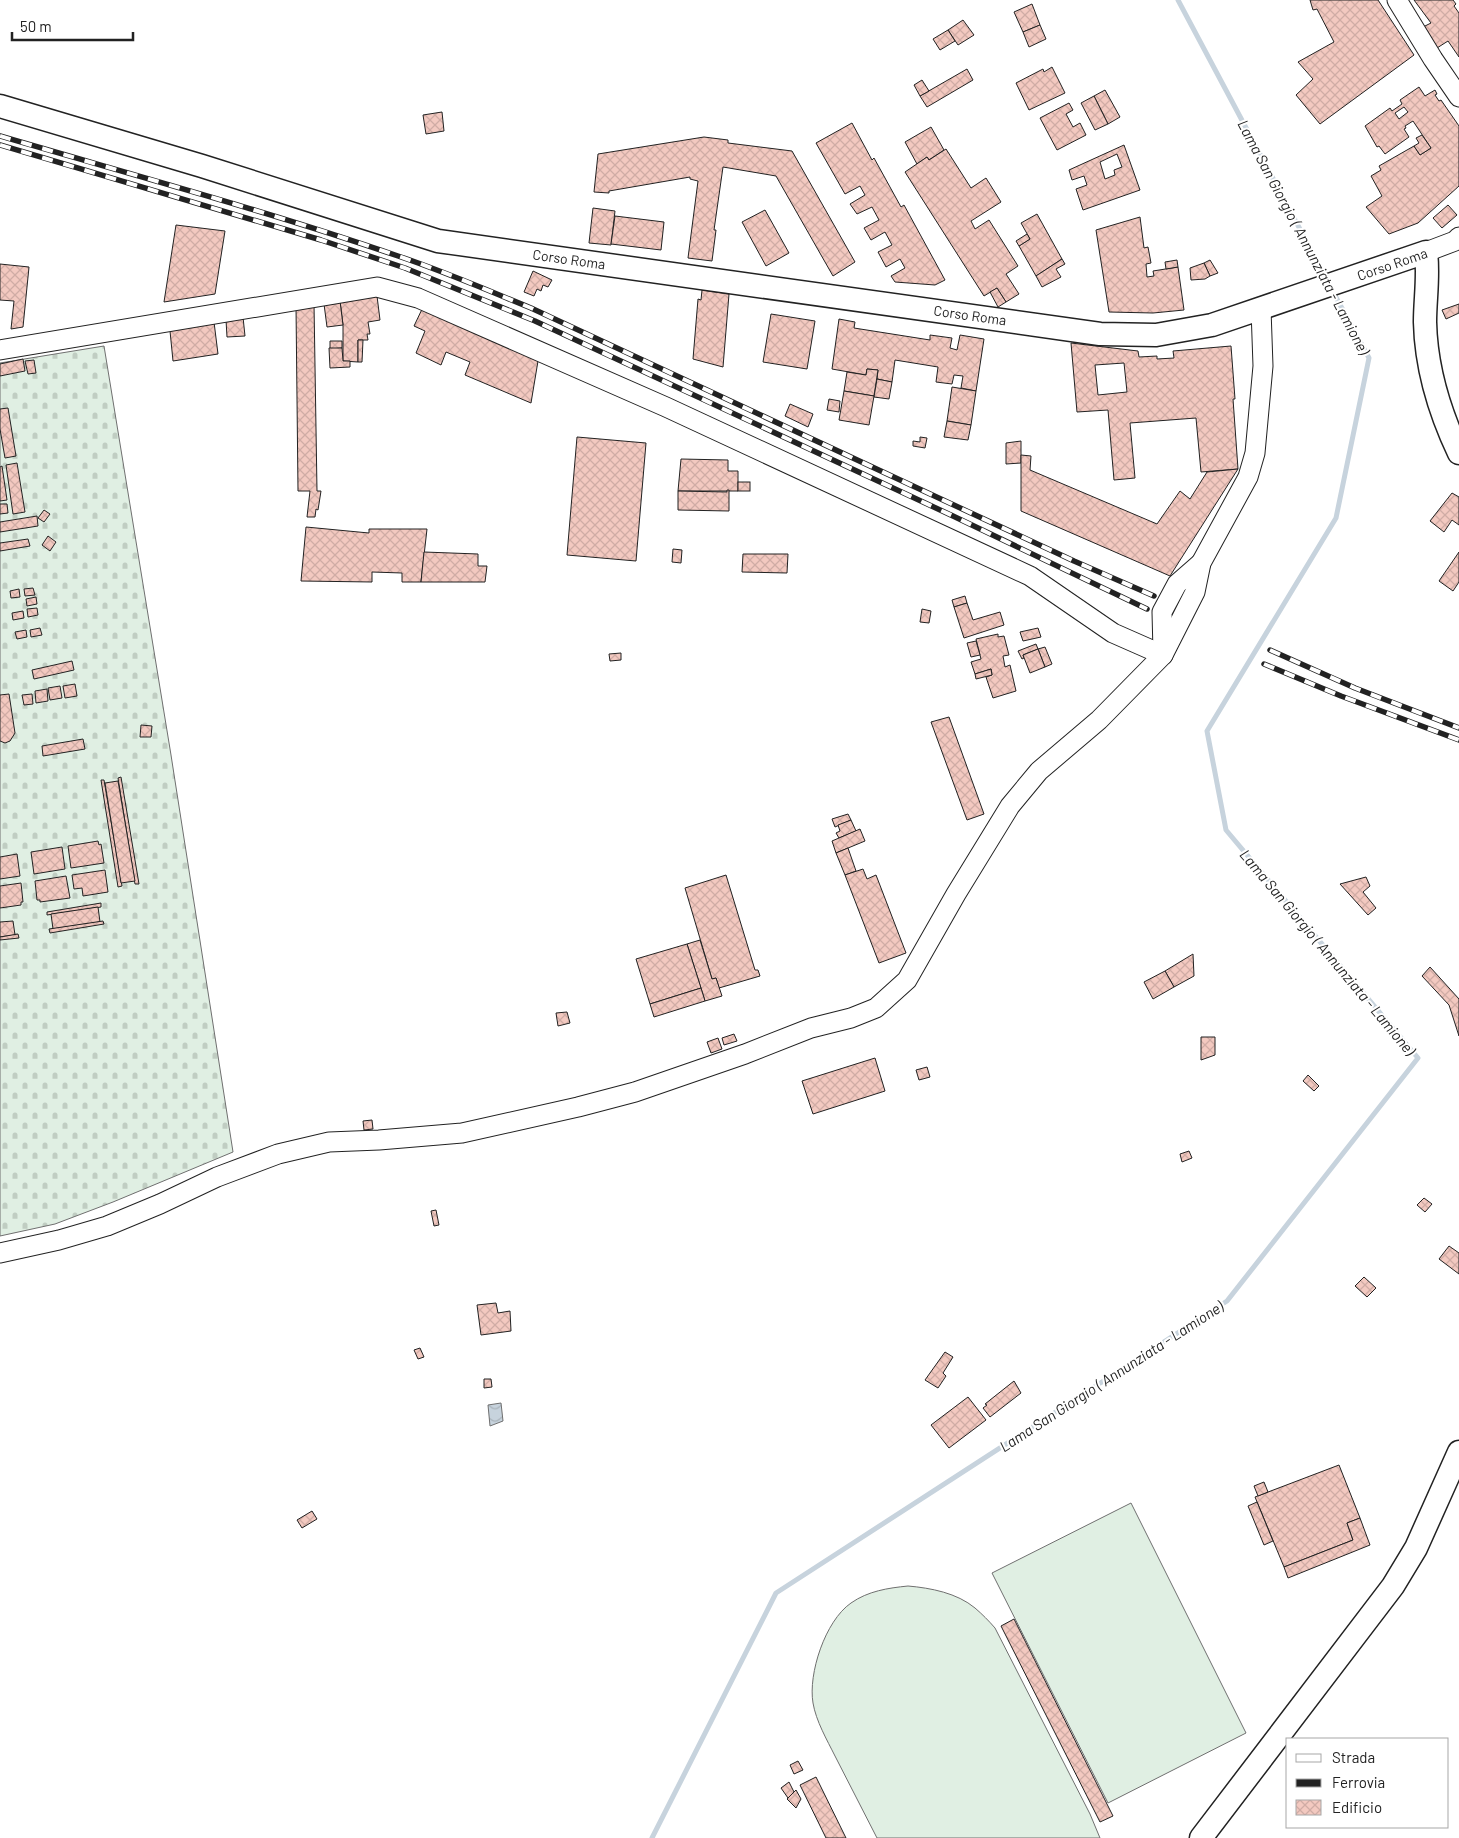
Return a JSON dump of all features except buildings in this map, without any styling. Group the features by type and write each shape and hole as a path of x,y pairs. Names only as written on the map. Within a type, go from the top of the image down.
{"main road":[{"name":"Corso Roma","path":"0,106 202,166 438,241 1100,334 1156,335 1212,325 1426,252"},
{"path":"1426,252 1427,288 1425,322 1429,354 1439,401 1449,432 1459,452"},
{"path":"1201,1838 1393,1586 1416,1548 1459,1452"}],"street":[{"path":"1396,0 1432,59 1459,97"},
{"name":"Corso Roma","path":"1426,252 1458,241"},
{"path":"0,350 377,287 418,298 666,407 1030,576 1113,633 1163,655"},
{"path":"0,1253 59,1240 107,1226 160,1204 216,1177 278,1154 330,1142 462,1133 578,1107 635,1092 745,1054 811,1028 851,1018 876,1008 907,980 956,894 1010,806 1039,771 1099,720 1163,655 1195,592 1201,563 1248,477 1255,453 1263,366 1261,309"}],"green space":[{"path":"104,346 171,755 233,1152 55,1224 0,1236 0,363"},
{"path":"1131,1503 1246,1733 1108,1803 992,1573"},
{"path":"908,1586 926,1588 952,1595 975,1608 995,1628 1090,1814 1100,1838 877,1838 819,1723 813,1703 813,1678 820,1649 826,1635 842,1611 851,1603 871,1593"}],"water":[{"path":"501,1403 503,1421 490,1426 488,1405"}],"waterway":[{"name":"Lama San Giorgio ( Annunziata - Lamione)","path":"1178,0 1327,280"},
{"name":"Lama San Giorgio ( Annunziata - Lamione)","path":"652,1838 776,1593 1227,1301 1418,1058 1226,830 1207,731 1336,518 1369,358 1332,290"}],"railway":[{"path":"0,136 299,224 415,262 465,281 531,308 1074,561 1154,596"},
{"path":"0,145 321,240 405,268 535,321 953,516 1147,609"},
{"path":"1270,650 1355,688 1459,728"},
{"path":"1264,664 1341,696 1459,740"}]}
